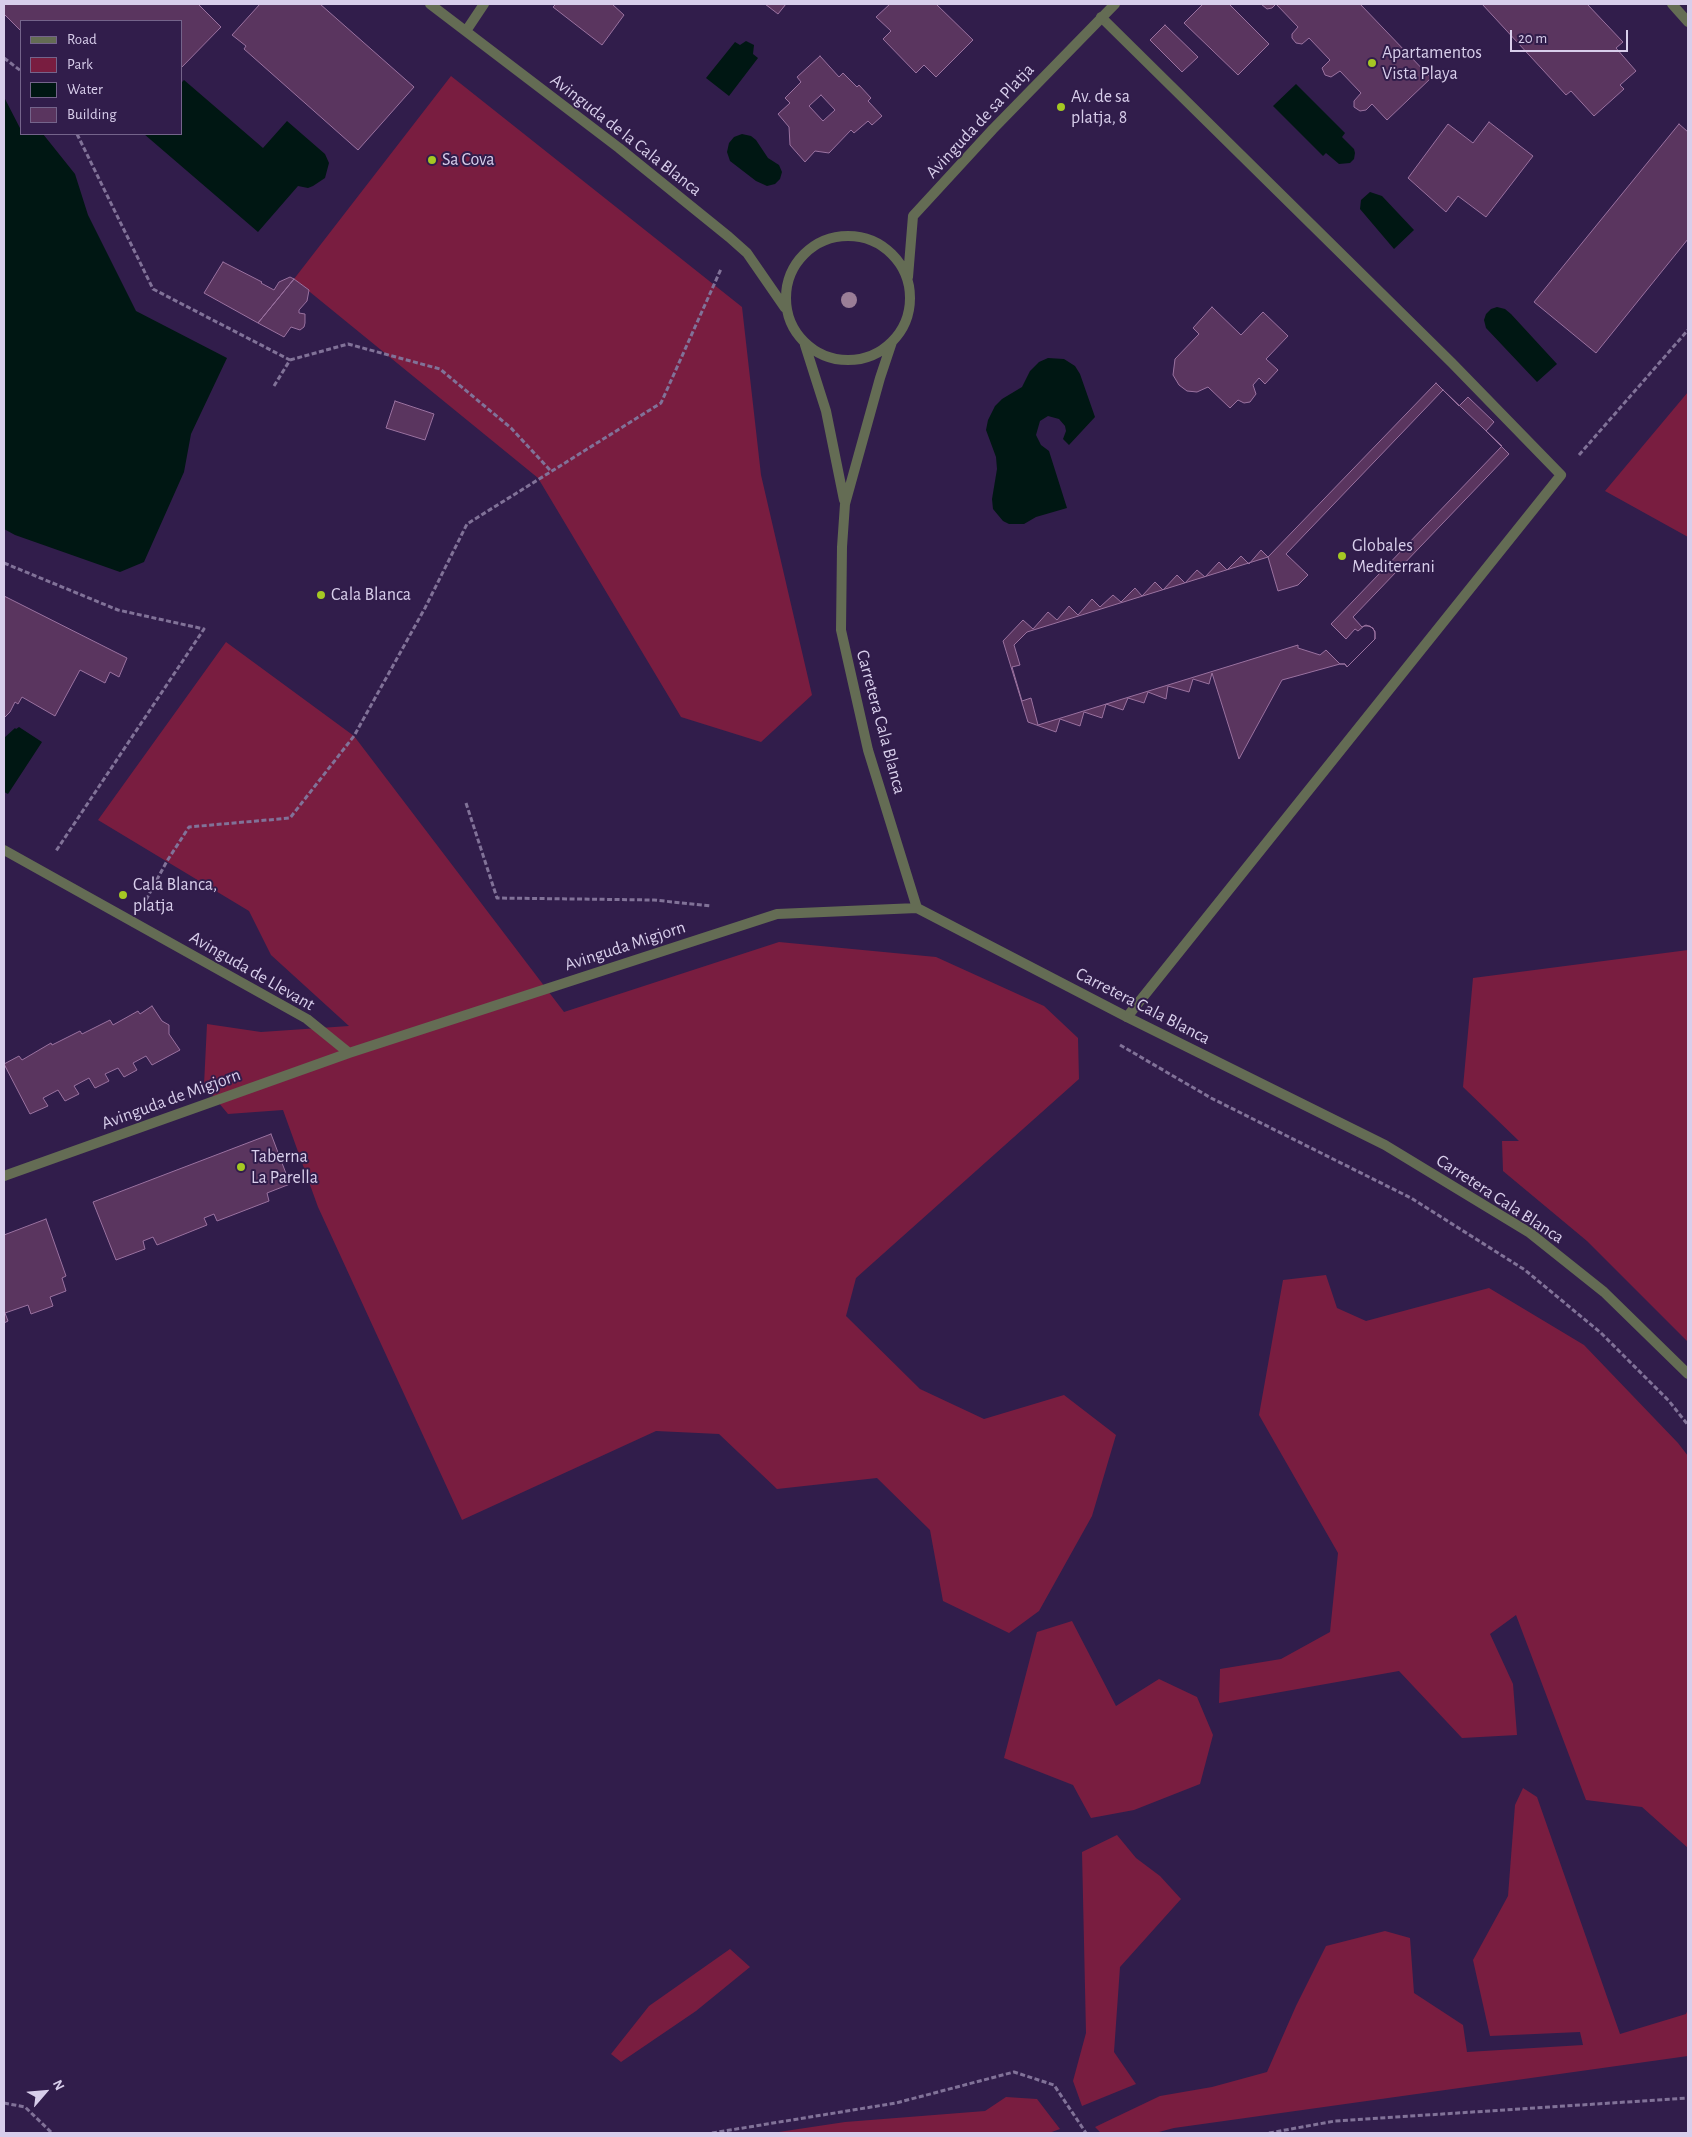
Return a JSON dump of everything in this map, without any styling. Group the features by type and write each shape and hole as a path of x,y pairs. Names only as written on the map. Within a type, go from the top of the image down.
{"street":[{"name":"Avinguda de la Cala Blanca","path":"430,4 619,148 729,237 747,253 785,308"},
{"path":"466,30 484,4"},
{"name":"Avinguda de sa Platja","path":"908,278 912,216 1115,4"},
{"path":"1672,4 1688,22"},
{"path":"1101,17 1452,363 1561,475 1127,1017"},
{"path":"843,235 863,237 882,246 898,260 908,278 911,299 907,319 892,342 882,351 863,360 842,361 822,356 805,345 792,328 785,308 786,288 793,268 806,251 823,240 843,235"},
{"name":"Carretera Cala Blanca","path":"892,342 873,402 845,504 842,546 841,630 868,750 917,908 1127,1017 1385,1144 1530,1233 1604,1292 1688,1374"},
{"name":"Carretera Cala Blanca","path":"805,345 826,411 845,504"},
{"name":"Avinguda de Llevant","path":"4,850 42,873 307,1019 349,1053"},
{"name":"Avinguda Migjorn","path":"349,1053 777,914 917,908"},
{"name":"Avinguda de Migjorn","path":"4,1176 349,1053"}],"path":[{"path":"4,58 20,70"},
{"path":"77,135 153,288 290,360"},
{"path":"134,922 166,861 190,827 290,818 354,736 425,608 467,524 550,470 661,403 721,269"},
{"path":"1561,475 1688,330"},
{"path":"274,386 290,360 348,344 440,369 511,428 550,470"},
{"path":"4,563 118,610 204,629 42,873"},
{"path":"466,803 497,898 654,900 720,907"},
{"path":"1127,1017 1109,1039 1211,1098 1411,1198 1525,1270 1601,1333 1669,1401 1688,1425"},
{"path":"712,2133 896,2103 1014,2072 1054,2085 1086,2133"},
{"path":"1269,2133 1335,2121 1688,2098"},
{"path":"4,2104 25,2107 52,2133"}],"green space":[{"path":"451,76 742,307 761,475 812,695 761,742 681,717 538,478 294,279"},
{"path":"1688,392 1688,537 1605,491"},
{"path":"226,642 354,736 564,1012 779,942 936,957 1044,1006 1078,1038 1079,1079 856,1278 846,1316 920,1389 984,1419 1064,1395 1116,1435 1092,1516 1039,1611 1009,1633 943,1601 930,1530 877,1478 777,1489 719,1434 656,1431 462,1520 318,1207 283,1110 228,1114 204,1085 207,1024 261,1032 349,1026 271,955 249,911 98,820"},
{"path":"1688,950 1688,1342 1587,1241 1503,1171 1502,1141 1519,1141 1463,1087 1473,978"},
{"path":"1326,1275 1337,1308 1366,1321 1489,1288 1584,1345 1678,1443 1688,1456 1688,1848 1642,1807 1586,1800 1516,1615 1490,1634 1513,1684 1517,1735 1462,1738 1399,1671 1219,1703 1220,1669 1281,1659 1330,1632 1338,1553 1259,1415 1283,1280"},
{"path":"1072,1621 1116,1706 1159,1679 1197,1697 1213,1735 1200,1784 1134,1810 1091,1818 1073,1785 1004,1758 1037,1632"},
{"path":"1523,1788 1537,1797 1620,2034 1686,2014 1688,2009 1688,2056 1174,2128 1155,2133 1101,2133 1095,2127 1160,2096 1212,2087 1267,2072 1296,2006 1326,1946 1385,1931 1410,1938 1414,1993 1463,2025 1467,2052 1583,2045 1580,2032 1490,2036 1473,1960 1508,1896 1515,1805"},
{"path":"1117,1835 1136,1858 1160,1876 1181,1899 1120,1967 1114,2052 1136,2084 1082,2106 1073,2081 1086,2033 1082,1852"},
{"path":"730,1949 750,1967 696,2011 621,2062 611,2054 649,2006"},
{"path":"1006,2097 1037,2099 1060,2129 1049,2133 772,2133 845,2122 985,2111"}],"water":[{"path":"746,41 754,45 753,54 758,58 729,96 706,78 735,42 740,45"},
{"path":"184,80 263,148 287,121 325,154 329,163 325,178 308,188 298,186 258,232 145,135 182,135 182,82"},
{"path":"1296,84 1345,133 1342,137 1354,149 1355,153 1354,159 1350,163 1339,164 1326,153 1323,156 1273,106"},
{"path":"4,97 20,128 20,135 44,135 75,174 88,215 136,311 227,358 191,434 184,472 144,562 120,572 15,535 4,529"},
{"path":"742,134 751,136 756,140 768,158 779,165 782,172 780,179 775,184 767,186 756,181 730,161 727,152 729,143 734,137"},
{"path":"1370,192 1382,196 1414,230 1394,249 1360,209 1361,200"},
{"path":"1497,307 1505,309 1511,314 1557,364 1537,382 1486,328 1484,320 1486,314 1491,309"},
{"path":"1048,358 1064,359 1075,366 1080,374 1095,417 1069,445 1063,439 1066,431 1065,426 1059,419 1048,416 1040,421 1036,435 1041,445 1049,451 1067,508 1036,517 1024,524 1009,524 1003,521 993,509 992,499 997,469 996,457 986,430 988,420 995,406 1002,399 1022,387 1030,371 1039,362"},
{"path":"19,727 42,742 8,794 4,792 4,738 15,728"}],"building":[{"path":"4,4 198,4 221,27 182,67 182,20 20,20 20,30 4,14"},
{"path":"260,4 320,4 414,87 358,150 244,49 246,46 232,35"},
{"path":"556,4 612,4 624,15 602,45 553,7"},
{"path":"765,4 786,4 778,14"},
{"path":"890,4 936,4 973,40 936,77 924,65 916,73 883,39 891,31 876,17"},
{"path":"1203,4 1229,4 1269,44 1238,75 1184,23"},
{"path":"1261,4 1276,4 1272,8 1267,9"},
{"name":"Apartamentos Vista Playa","path":"1276,4 1360,4 1431,78 1387,120 1372,104 1366,110 1360,111 1354,107 1354,101 1361,93 1340,71 1331,77 1325,75 1322,68 1330,60 1309,38 1302,44 1296,43 1292,38 1292,34 1298,27"},
{"path":"1482,4 1587,4 1623,42 1616,48 1636,71 1620,85 1624,89 1594,116 1571,91 1566,95"},
{"path":"1165,25 1198,57 1182,72 1150,40"},
{"path":"820,56 839,77 843,73 857,87 859,85 871,98 868,101 882,116 872,125 868,121 854,133 851,130 829,153 815,151 805,162 790,145 789,127 778,114 790,103 785,98 801,82 797,77","holes":["821,95 835,110 823,121 809,106"]},
{"path":"1489,122 1533,156 1486,217 1458,196 1446,212 1408,178 1448,124 1473,143"},
{"path":"1679,124 1688,132 1688,239 1596,353 1534,302"},
{"path":"223,262 274,290 279,282 290,277 294,279 258,323 204,293"},
{"path":"294,279 309,290 307,301 299,310 299,313 305,314 305,323 304,327 300,330 291,327 284,337 258,323"},
{"path":"1212,307 1241,335 1263,312 1288,336 1266,359 1278,370 1265,384 1259,378 1253,385 1256,394 1250,402 1244,403 1238,400 1230,408 1208,387 1197,392 1187,391 1179,385 1173,375 1175,359 1199,334 1193,328"},
{"name":"Globales Mediterrani","path":"1436,383 1459,406 1468,397 1494,422 1486,431 1509,454 1353,617 1362,627 1366,625 1373,628 1375,639 1347,667 1345,664 1340,664 1282,680 1239,759 1212,673 1209,684 1193,679 1189,692 1168,686 1166,699 1148,692 1144,703 1128,698 1123,710 1106,704 1102,718 1084,712 1080,726 1060,719 1056,732 1028,722 1003,641 1023,620 1033,629 1048,612 1057,620 1069,606 1078,615 1092,599 1100,607 1113,595 1121,602 1135,588 1142,596 1155,582 1163,590 1177,575 1185,583 1197,570 1205,577 1219,562 1227,570 1241,556 1249,564 1261,550 1268,557"},
{"name":"Globales Mediterrani","path":"1443,390 1502,446 1331,624 1346,639 1355,629 1358,631 1364,626 1370,626 1375,631 1375,639 1347,667 1345,664 1340,664 1326,650 1320,655 1298,648 1298,645 1038,725 1031,698 1022,701 1012,667 1020,665 1014,645 1027,632 1268,557 1278,591 1298,585 1308,575 1286,554"},
{"path":"395,401 434,414 425,440 386,428"},
{"path":"4,596 127,658 119,677 110,672 105,683 80,670 55,716 22,697 18,704 15,702 10,712 4,718"},
{"path":"152,1006 162,1021 169,1025 169,1034 180,1050 152,1065 146,1056 133,1063 137,1070 124,1077 118,1068 105,1074 109,1081 95,1088 89,1078 74,1086 79,1094 65,1101 58,1090 43,1098 48,1106 30,1114 4,1064 19,1056 22,1060 51,1043 52,1045 80,1031 82,1034 110,1020 113,1025 138,1011 140,1014"},
{"path":"271,1134 290,1184 267,1193 269,1201 217,1221 214,1214 204,1218 207,1225 157,1245 153,1237 143,1241 145,1249 116,1260 93,1202"},
{"path":"46,1219 66,1276 62,1278 66,1291 50,1297 53,1306 31,1314 28,1305 5,1313 8,1321 4,1323 4,1235"}],"place":[{"name":"Apartamentos Vista Playa","path":"1372,63"},
{"name":"Av. de sa platja, 8","path":"1061,107"},
{"name":"Sa Cova","path":"432,160"},
{"name":"Globales Mediterrani","path":"1342,556"},
{"name":"Cala Blanca","path":"321,595"},
{"name":"Cala Blanca, platja","path":"123,895"},
{"name":"Taberna La Parella","path":"241,1167"}]}
